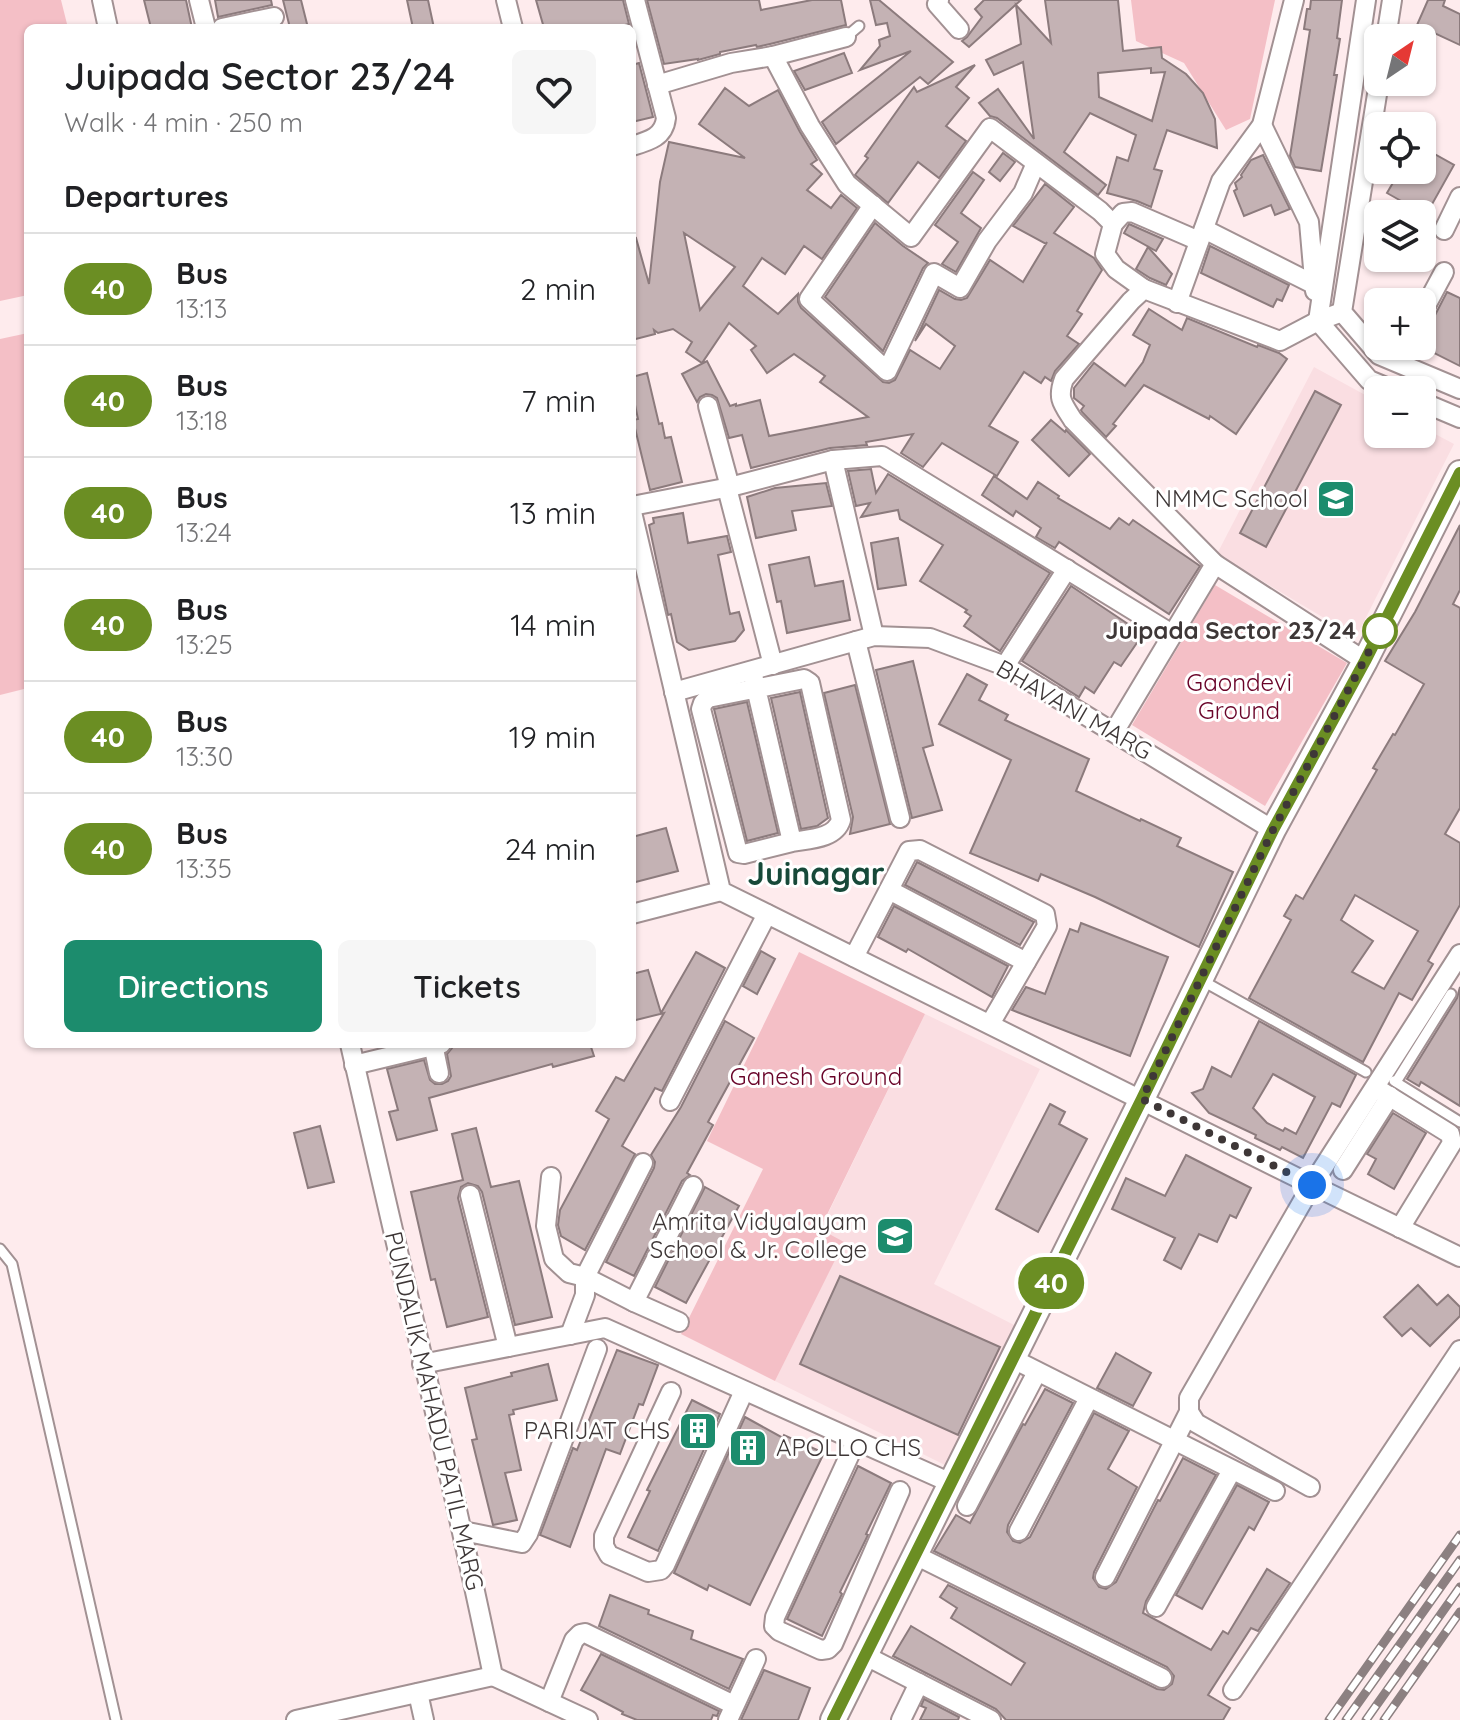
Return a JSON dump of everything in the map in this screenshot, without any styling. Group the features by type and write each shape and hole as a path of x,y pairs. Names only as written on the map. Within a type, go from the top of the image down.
{"main road":[{"path":"833,1720 1273,830 1365,661 1460,473"}],"street":[{"path":"102,0 107,24"},
{"path":"199,0 205,24"},
{"path":"506,0 512,24"},
{"path":"635,0 666,118 665,128 651,140 636,145"},
{"path":"939,0 937,4 959,29"},
{"path":"1177,303 1221,181 1262,125 1294,0"},
{"path":"1318,321 1366,0"},
{"path":"1388,24 1392,0"},
{"path":"238,24 274,15"},
{"path":"657,85 731,63 773,56 853,31"},
{"path":"773,56 810,126 847,184 911,237 990,128 1113,224"},
{"path":"1364,338 1342,312 1377,96"},
{"path":"1262,125 1309,222 1318,321 1366,376"},
{"path":"873,205 809,299 887,371 934,273 960,288 987,241 1023,193 1036,163"},
{"path":"1444,230 1460,197"},
{"path":"1315,285 1202,235 1132,212 1123,213 1113,224 1105,254 1116,269 1144,289 1280,341 1342,312"},
{"path":"1435,288 1444,272"},
{"path":"1144,289 1064,379 1059,392 1062,403 1073,420 1215,564 1365,661"},
{"path":"1410,360 1460,389"},
{"path":"708,406 773,665"},
{"path":"1436,408 1460,418"},
{"path":"636,508 833,460 882,456 1172,634"},
{"path":"833,460 900,818"},
{"path":"636,526 721,891"},
{"path":"1114,732 1215,564"},
{"path":"1005,666 1067,569"},
{"name":"BHAVANI MARG","path":"674,692 754,680 773,665 865,639 930,638 1005,666 1273,830"},
{"path":"804,679 810,683 841,820 839,827 830,834 792,842 738,853 701,709 708,698 754,680 804,679"},
{"path":"754,680 792,842"},
{"path":"854,957 909,851 920,850 1045,914 1047,926 990,1024"},
{"path":"889,890 1026,962"},
{"path":"636,913 721,891 1460,1257"},
{"path":"670,1101 767,914"},
{"path":"1105,1577 1189,1412 1189,1398 1312,1185 1382,1083 1450,993 1460,954"},
{"name":"PUNDALIK MAHADU PATIL MARG","path":"351,1048 463,1531 493,1676"},
{"path":"354,1065 424,1048"},
{"path":"436,1048 439,1073"},
{"path":"1343,1170 1382,1083"},
{"path":"1382,1083 1453,1138 1400,1228"},
{"path":"570,1335 585,1295 585,1277 643,1163"},
{"path":"551,1177 546,1226 554,1259 569,1273 585,1277 679,1322"},
{"path":"634,1302 693,1186"},
{"path":"470,1195 508,1347"},
{"path":"422,1364 605,1328 951,1483"},
{"path":"463,1531 522,1543 597,1349"},
{"path":"1233,1690 1460,1350"},
{"path":"1013,1359 1275,1491"},
{"path":"967,1506 1037,1372"},
{"path":"671,1392 604,1536 604,1546 609,1555 648,1572 661,1570 665,1565 744,1391"},
{"path":"1019,1531 1089,1398"},
{"path":"1189,1412 1196,1423 1310,1487"},
{"path":"856,1441 775,1617 774,1626 779,1631 821,1650 833,1644 900,1491"},
{"path":"1156,1607 1232,1470"},
{"path":"915,1555 1162,1678"},
{"path":"549,1702 574,1640 580,1634 585,1633 731,1713 756,1659"},
{"path":"866,1656 991,1720"},
{"path":"296,1720 493,1676 588,1720"},
{"path":"901,1720 919,1683"},
{"path":"418,1693 424,1720"},
{"path":"379,1701 383,1720"}],"lane":[{"path":"1201,980 1382,1083 1460,1122"},
{"path":"0,1249 12,1264 116,1720"}],"shaded area":[{"name":"NMMC School","path":"1314,367 1364,394 1364,448 1436,448 1436,434 1454,444 1356,637 1217,554"},
{"name":"Amrita Vidyalayam School & Jr. College","path":"925,1014 1040,1069 934,1284 1018,1327 949,1467 775,1381 843,1243 820,1230"}],"green space":[{"path":"0,0 61,0 67,24 24,24 24,296 0,301"},
{"path":"1131,0 1275,0 1250,119 1226,130 1184,63 1136,41"},
{"path":"24,334 24,689 0,695 0,339"},
{"name":"Gaondevi Ground","path":"1215,585 1347,663 1265,806 1132,725"},
{"name":"Ganesh Ground","path":"799,952 925,1014 820,1229 844,1242 775,1381 681,1334 763,1169 707,1141"}],"building":[{"path":"144,0 186,0 191,24 150,24"},
{"path":"215,0 271,0 272,5 218,17"},
{"path":"283,0 301,0 307,24 289,24"},
{"path":"407,0 428,0 433,24 412,24"},
{"path":"536,0 623,0 629,24 543,24"},
{"path":"647,0 759,0 761,10 812,0 841,0 846,25 757,47 720,52 698,60 664,64"},
{"path":"870,0 879,0 953,62 928,84 920,77 836,144 822,122 911,51 860,70 880,46 879,40 890,36 887,23 876,25"},
{"path":"984,0 1021,0 969,47 962,41 982,17 975,9"},
{"path":"1045,0 1118,0 1123,51 1161,47 1162,58 1186,74 1203,93 1215,119 1217,148 1167,130 1154,169 1162,171 1151,207 1107,193 1117,157 1128,161 1136,135 1090,113 1064,152 1106,185 1098,195 997,118 990,116 979,103 998,89 1034,139 1023,62 994,75 986,60 1021,44 1016,5 1051,43","holes":["1151,68 1151,73 1165,72 1152,121 1099,97 1098,73"]},
{"path":"1311,0 1342,0 1334,75 1337,75 1321,171 1295,167 1290,156 1310,30 1304,29"},
{"path":"1428,0 1445,0 1443,6 1460,14 1460,45 1436,34 1436,24 1417,24"},
{"path":"844,53 852,73 805,90 794,71"},
{"path":"639,63 653,117 636,121 636,64"},
{"path":"975,65 956,87 969,98 946,126 966,141 939,178 918,162 888,203 855,175 868,158 865,156 914,87 917,92"},
{"path":"725,88 749,106 778,90 817,160 811,164 822,174 807,190 831,208 841,195 857,208 822,259 804,246 785,274 762,258 743,286 778,314 798,294 801,308 883,382 889,383 895,380 910,350 940,369 955,346 926,324 915,341 939,290 955,299 967,298 990,260 1023,282 1046,244 1013,226 1045,184 1074,207 1054,233 1094,258 1102,270 1077,311 1082,314 1067,336 1079,344 1055,371 1051,381 1045,377 1041,383 1024,372 989,426 1018,442 997,476 942,443 923,467 901,453 913,434 866,442 867,445 830,448 751,468 742,435 729,438 717,398 706,394 697,402 682,374 707,361 730,406 760,400 769,436 868,417 820,382 825,376 794,354 767,373 751,350 756,346 729,323 702,363 686,352 692,342 673,329 658,333 654,330 655,334 636,339 636,238 649,284 660,182 669,142 745,158 699,124","holes":["684,233 735,267 700,310"]},
{"path":"1003,153 1015,162 1000,181 989,172"},
{"path":"1263,155 1290,209 1275,215 1271,205 1244,216 1234,191 1237,189 1235,183 1251,160"},
{"path":"1436,155 1454,165 1434,200 1399,200 1387,193 1392,184 1436,184"},
{"path":"973,172 984,180 961,213 981,228 956,272 942,264 958,242 935,225"},
{"path":"875,223 928,263 883,351 825,297"},
{"path":"1129,224 1163,239 1156,251 1124,233"},
{"path":"1210,246 1289,285 1282,301 1277,299 1273,307 1201,273"},
{"path":"1148,247 1172,274 1166,285 1136,269"},
{"path":"1447,292 1460,298 1460,366 1436,354 1436,313"},
{"path":"1149,309 1182,330 1187,318 1279,353 1287,359 1236,434 1210,416 1209,419 1144,385 1106,437 1082,412 1084,406 1074,398 1074,388 1094,363 1125,386 1143,362 1150,345 1133,335"},
{"path":"647,373 659,424 662,423 665,438 671,437 682,482 650,490 636,432 636,376"},
{"path":"1315,391 1341,405 1266,547 1240,533"},
{"path":"1051,420 1090,454 1069,476 1032,440"},
{"path":"871,469 876,493 888,474 1050,573 1000,651 964,626 971,616 965,612 967,610 920,581 943,545 900,519 898,510 861,517 870,503 856,506 848,471"},
{"path":"994,476 1027,499 1038,482 1058,498 1110,529 1119,518 1129,525 1133,520 1200,566 1169,614 1059,542 1055,548 1036,537 1041,528 1016,511 1013,516 982,495"},
{"path":"826,483 832,506 792,511 796,530 756,538 747,497 775,488"},
{"path":"683,513 688,543 727,536 731,552 718,555 730,614 739,612 744,630 735,641 689,650 677,642 671,614 668,615 649,525 654,523 653,518"},
{"path":"1460,525 1460,590 1453,604 1460,608 1460,808 1445,834 1460,843 1460,905 1428,961 1433,964 1412,1000 1399,993 1363,1062 1249,998 1291,920 1284,916 1296,895 1303,899 1377,770 1373,768 1424,684 1385,661 1415,612","holes":["1355,895 1418,931 1384,989 1352,972 1373,941 1341,920"]},
{"path":"898,538 906,585 878,589 871,543"},
{"path":"809,557 815,586 843,581 850,620 787,633 769,565"},
{"path":"1071,586 1143,634 1121,666 1114,662 1094,693 1085,687 1079,697 1022,661"},
{"path":"913,661 933,745 923,748 942,810 912,818 876,670"},
{"path":"967,674 987,685 979,700 1008,715 1005,720 1089,759 1076,791 1181,838 1177,846 1233,872 1199,947 1041,874 1038,881 970,853 1011,760 939,724"},
{"path":"855,685 890,824 850,834 853,817 824,693"},
{"path":"800,692 828,818 817,826 801,829 771,698"},
{"path":"747,702 778,833 747,841 714,709"},
{"path":"666,828 678,871 636,882 636,836"},
{"path":"917,862 1034,922 1020,945 905,885"},
{"path":"894,906 1008,966 992,997 908,949 906,952 878,937"},
{"path":"1081,923 1168,957 1130,1056 1012,1010 1026,987 1045,994 1070,929 1078,932"},
{"path":"761,951 775,959 757,994 743,986"},
{"path":"696,952 725,968 662,1091 655,1088 622,1146 635,1154 585,1250 561,1236 558,1225 560,1210 609,1119 596,1111 616,1077 624,1081 664,1013 636,1020 636,973 648,970 661,1013"},
{"path":"1460,987 1460,1106 1421,1082 1419,1086 1407,1079 1457,998"},
{"path":"725,1021 754,1038 708,1122 713,1125 687,1173 690,1175 682,1181 634,1276 606,1262 654,1168 651,1155 681,1107"},
{"path":"1259,1021 1356,1075 1340,1107 1332,1103 1303,1158 1282,1147 1280,1150 1209,1113 1192,1093 1203,1089 1212,1067 1231,1077","holes":["1273,1074 1315,1097 1296,1134 1267,1123 1253,1108"]},
{"path":"452,1048 591,1048 594,1056 553,1067 552,1064 429,1098 437,1130 397,1140 389,1112 398,1110 387,1069 424,1060 430,1080 442,1084 451,1076 447,1054"},
{"path":"1050,1104 1065,1112 1059,1124 1087,1139 1038,1232 996,1209"},
{"path":"1393,1113 1426,1133 1394,1189 1368,1174 1376,1159 1367,1154"},
{"path":"320,1126 334,1182 308,1188 294,1133"},
{"path":"476,1128 491,1187 519,1181 552,1317 515,1325 482,1192 478,1186 468,1183 461,1187 458,1198 488,1317 447,1327 435,1279 431,1280 411,1192 463,1180 452,1134"},
{"path":"1186,1155 1251,1188 1236,1218 1230,1215 1217,1242 1199,1234 1181,1269 1164,1260 1175,1238 1112,1209 1126,1178 1165,1196"},
{"path":"705,1187 739,1206 686,1303 655,1287"},
{"path":"840,1276 1000,1347 958,1435 800,1364"},
{"path":"1418,1285 1437,1305 1448,1295 1460,1307 1460,1316 1430,1346 1411,1328 1402,1336 1384,1317"},
{"path":"617,1350 658,1365 620,1454 606,1449 570,1547 540,1535 573,1448 577,1450"},
{"path":"1116,1353 1151,1373 1133,1406 1097,1388"},
{"path":"548,1364 557,1400 513,1410 514,1414 509,1415 521,1470 505,1473 517,1520 493,1525 472,1440 477,1439 465,1388"},
{"path":"1045,1389 1073,1403 1008,1525 1007,1532 1013,1541 1020,1543 1030,1537 1094,1413 1129,1431 1108,1469 1137,1487 1094,1572 1093,1578 1099,1587 1106,1589 1116,1582 1183,1458 1216,1475 1146,1601 1143,1613 1211,1650 1223,1631 1228,1634 1267,1569 1290,1583 1258,1631 1251,1628 1208,1695 1230,1708 1223,1720 1006,1720 996,1709 893,1656 911,1626 1011,1685 1025,1663 951,1618 957,1608 940,1597 948,1585 1157,1689 1164,1690 1172,1684 1174,1676 1167,1667 934,1551 956,1515 970,1523"},
{"path":"692,1400 720,1414 658,1551 628,1537 650,1491 647,1490"},
{"path":"745,1417 783,1438 784,1435 824,1453 750,1605 709,1585 707,1590 674,1573"},
{"path":"858,1466 891,1483 822,1636 787,1619"},
{"path":"1237,1485 1269,1502 1254,1530 1249,1527 1202,1609 1176,1595"},
{"path":"610,1595 693,1631 691,1639 743,1659 729,1689 599,1626"},
{"path":"601,1654 719,1711 717,1716 713,1715 711,1720 637,1720 622,1714 581,1690"},
{"path":"764,1670 810,1688 798,1720 741,1720"},
{"path":"924,1699 959,1717 958,1720 920,1720 926,1708 921,1706"}],"railway":[{"path":"1329,1720 1460,1535"},
{"path":"1346,1720 1460,1560"},
{"path":"1366,1720 1460,1587"},
{"path":"1384,1720 1460,1612"}],"bus line":[{"name":"40","path":"833,1720 1273,830 1365,661 1460,473"}],"place":[{"name":"NMMC School","path":"1336,499"},
{"name":"Juipada Sector 23/24","path":"1380,631"},
{"name":"Amrita Vidyalayam School & Jr. College","path":"895,1236"},
{"name":"PARIJAT CHS","path":"698,1431"},
{"name":"APOLLO CHS","path":"748,1448"}],"district":[{"name":"Juinagar","path":"816,874"}],"route":[{"path":"1312,1185 1142,1099 1273,830 1380,631"}]}
